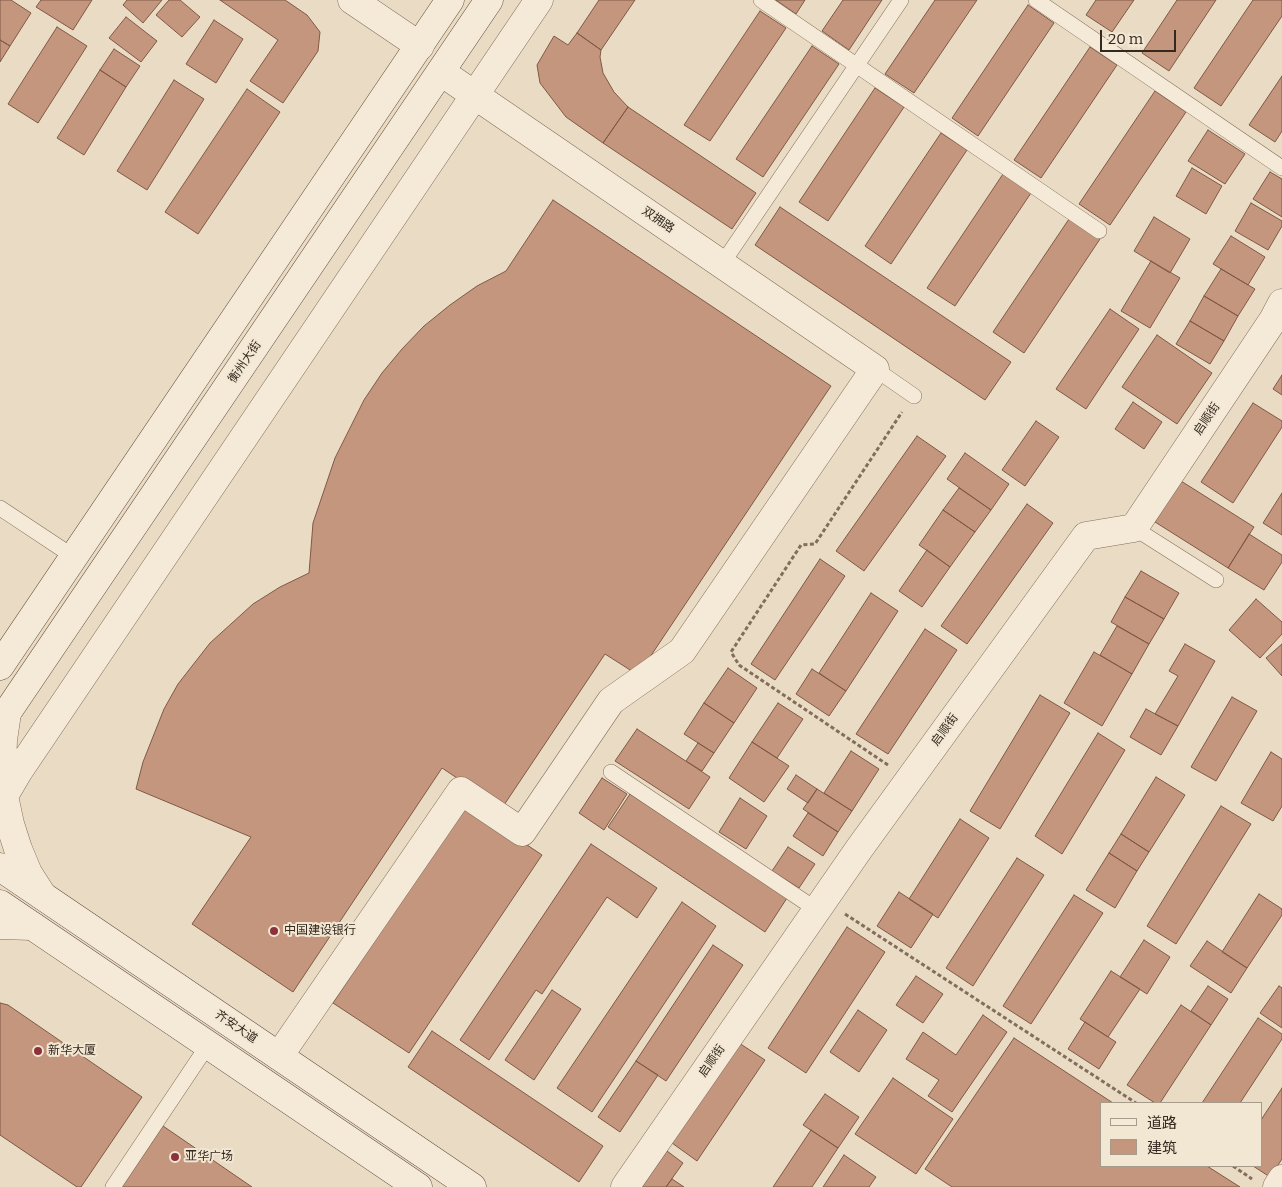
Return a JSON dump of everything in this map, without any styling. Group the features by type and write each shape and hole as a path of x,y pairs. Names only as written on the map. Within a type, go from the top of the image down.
{"street":[{"path":"352,0 420,46"},
{"path":"0,666 450,0"},
{"name":"衡州大街","path":"4,718 489,0"},
{"path":"4,796 23,764 539,0"},
{"name":"双拥路","path":"440,72 875,369"},
{"name":"启顺街","path":"625,1187 820,904 1086,536 1134,528 1273,320 1282,303"},
{"path":"280,1056 461,791 522,832 611,701 682,651 875,369"},
{"path":"4,718 2,768 4,796 10,824 28,872 42,895"},
{"name":"齐安大道","path":"0,867 472,1187"},
{"path":"0,904 418,1187"},
{"path":"0,925 32,926"}],"lane":[{"path":"761,0 1098,231"},
{"path":"722,264 901,0"},
{"path":"1036,0 1282,168"},
{"path":"875,369 914,396"},
{"path":"0,508 74,557"},
{"path":"1134,528 1216,580"},
{"path":"610,772 820,904"},
{"path":"113,1187 208,1045"}],"path":[{"path":"909,779 739,665 731,652 802,545 815,544 914,396"},
{"path":"820,904 1134,1102"},
{"path":"1234,1167 1272,1183"}],"building":[{"path":"0,0 11,0 31,13 10,46 0,40"},
{"path":"41,0 92,0 73,30 36,7"},
{"path":"127,0 162,0 143,23 123,5"},
{"path":"169,0 180,0 200,17 182,37 156,15"},
{"path":"220,0 285,0 307,15 320,32 318,51 283,103 250,81 278,40"},
{"path":"599,0 635,0 601,50 577,33"},
{"path":"776,0 805,0 796,14"},
{"path":"843,0 882,0 849,50 822,31"},
{"path":"935,0 977,0 914,93 885,74"},
{"path":"1096,0 1134,0 1112,32 1086,15"},
{"path":"1177,0 1216,0 1169,71 1142,53"},
{"path":"1253,0 1282,0 1282,16 1221,106 1194,88"},
{"path":"1028,5 1054,23 978,136 952,118"},
{"path":"760,11 786,28 710,141 684,125"},
{"path":"126,17 157,41 141,62 109,38"},
{"path":"214,20 243,39 216,83 186,64"},
{"path":"57,27 87,46 38,123 8,104"},
{"path":"577,33 601,50 600,57 603,73 614,92 628,107 603,143 566,117 540,83 537,65 554,36 568,45"},
{"path":"0,40 10,46 0,62"},
{"path":"812,46 839,64 763,177 736,159"},
{"path":"1090,47 1117,65 1041,178 1014,160"},
{"path":"114,49 140,66 126,87 100,70"},
{"path":"100,70 126,87 84,155 57,138"},
{"path":"1282,76 1282,131 1275,142 1249,125"},
{"path":"174,80 204,99 147,190 117,171"},
{"path":"875,88 904,107 828,221 799,202"},
{"path":"247,89 280,112 198,234 165,212"},
{"path":"1155,91 1186,112 1110,225 1079,204"},
{"path":"628,107 756,193 732,229 603,143"},
{"path":"1208,130 1245,154 1225,184 1188,161"},
{"path":"941,133 967,150 891,264 865,246"},
{"path":"1192,168 1222,186 1206,214 1176,196"},
{"path":"1270,172 1282,179 1282,217 1253,199"},
{"path":"1003,174 1031,193 955,306 927,288"},
{"path":"553,200 831,386 638,675 605,654 502,808 442,768 293,992 192,924 251,837 136,789 143,762 164,709 178,684 210,643 253,604 280,587 309,573 313,523 335,458 364,400 382,373 424,326 477,286 506,271"},
{"path":"1251,203 1282,221 1282,226 1268,250 1235,231"},
{"path":"780,207 1011,362 985,400 755,245"},
{"path":"1154,217 1190,239 1170,273 1134,251"},
{"path":"1069,219 1100,239 1024,353 993,332"},
{"path":"1231,236 1265,257 1248,285 1213,264"},
{"path":"1151,261 1180,278 1150,328 1121,311"},
{"path":"1221,269 1255,289 1238,316 1204,296"},
{"path":"1204,296 1238,316 1224,341 1190,321"},
{"path":"1110,309 1139,329 1086,409 1056,389"},
{"path":"1190,321 1224,341 1210,364 1176,344"},
{"path":"1157,335 1212,373 1177,424 1122,387"},
{"path":"1282,375 1282,395 1273,389"},
{"path":"1133,402 1162,422 1144,449 1115,429"},
{"path":"1253,403 1282,421 1282,427 1233,503 1201,482"},
{"path":"1036,421 1059,437 1025,486 1002,470"},
{"path":"917,436 946,456 864,571 836,551"},
{"path":"965,453 1009,484 991,510 947,479"},
{"path":"1181,481 1254,527 1228,568 1155,522"},
{"path":"959,488 991,510 975,532 943,510"},
{"path":"1282,493 1282,535 1263,523"},
{"path":"1027,504 1053,523 967,644 941,626"},
{"path":"943,510 975,532 950,567 919,545"},
{"path":"1249,534 1282,555 1282,562 1264,590 1228,568"},
{"path":"927,550 950,567 922,607 899,591"},
{"path":"820,559 845,576 775,680 751,664"},
{"path":"1141,571 1179,593 1164,619 1125,597"},
{"path":"871,593 898,611 846,691 819,673"},
{"path":"1125,597 1164,619 1149,644 1111,622"},
{"path":"1256,599 1282,622 1282,634 1260,658 1229,630"},
{"path":"1117,626 1149,644 1132,674 1100,655"},
{"path":"925,629 957,650 888,754 856,734"},
{"path":"1185,644 1215,661 1178,726 1155,714 1178,676 1169,671"},
{"path":"1282,644 1282,676 1266,658"},
{"path":"1094,652 1132,674 1102,726 1064,703"},
{"path":"728,668 757,688 734,723 704,703"},
{"path":"812,669 846,691 829,716 796,694"},
{"path":"1040,695 1070,713 1000,829 970,811"},
{"path":"1232,697 1257,711 1216,781 1191,767"},
{"path":"704,703 734,723 714,753 684,734"},
{"path":"778,703 803,719 777,758 752,742"},
{"path":"1146,709 1178,726 1161,755 1130,737"},
{"path":"637,729 710,777 689,809 615,761"},
{"path":"1098,733 1125,750 1062,854 1035,836"},
{"path":"752,742 789,766 764,802 729,778"},
{"path":"698,743 714,753 702,771 686,761"},
{"path":"851,751 879,769 852,811 824,793"},
{"path":"1271,752 1282,759 1282,806 1273,821 1241,803"},
{"path":"796,775 817,789 808,803 787,789"},
{"path":"1156,777 1185,795 1149,852 1121,834"},
{"path":"602,778 627,794 604,830 579,813"},
{"path":"817,789 852,811 838,832 803,809"},
{"path":"630,794 787,898 765,932 608,827"},
{"path":"740,798 767,816 746,849 719,832"},
{"path":"466,804 542,855 409,1053 333,1003"},
{"path":"1221,806 1251,824 1176,944 1147,926"},
{"path":"808,813 838,832 823,856 793,836"},
{"path":"960,819 989,838 938,918 909,899"},
{"path":"1121,834 1149,852 1137,871 1109,853"},
{"path":"591,844 657,888 637,918 607,897 542,994 536,990 489,1060 460,1040"},
{"path":"788,847 815,864 799,888 772,871"},
{"path":"1109,853 1137,871 1115,908 1086,890"},
{"path":"1017,858 1044,875 973,986 946,968"},
{"path":"899,892 933,914 911,948 877,926"},
{"path":"1259,894 1282,909 1282,915 1247,968 1222,952"},
{"path":"1074,895 1103,913 1031,1024 1003,1006"},
{"path":"682,902 716,926 592,1112 557,1088"},
{"path":"847,927 885,952 806,1073 768,1048"},
{"path":"1144,940 1170,957 1147,994 1120,977"},
{"path":"1207,941 1247,968 1231,993 1190,966"},
{"path":"713,945 743,965 666,1081 636,1061"},
{"path":"1111,971 1140,989 1108,1037 1080,1019"},
{"path":"916,976 943,994 923,1023 896,1005"},
{"path":"1208,986 1228,999 1211,1025 1191,1011"},
{"path":"1279,986 1282,988 1282,1028 1260,1013"},
{"path":"552,990 581,1009 534,1080 505,1060"},
{"name":"新华大厦","path":"0,1003 8,1005 142,1097 81,1187 77,1187 0,1135"},
{"path":"1181,1005 1211,1025 1161,1102 1153,1102 1127,1085"},
{"path":"858,1010 887,1030 859,1072 830,1052"},
{"path":"983,1015 1007,1032 952,1112 928,1096 939,1080 906,1059 923,1032 956,1055"},
{"path":"1258,1018 1282,1034 1282,1039 1241,1102 1203,1102"},
{"path":"1085,1022 1116,1042 1099,1069 1068,1049"},
{"path":"432,1031 603,1146 579,1182 408,1067"},
{"path":"1014,1038 1111,1102 1100,1102 1100,1167 1209,1167 1240,1187 952,1187 925,1169"},
{"path":"739,1043 765,1060 697,1161 672,1143"},
{"path":"636,1061 658,1075 620,1132 598,1117"},
{"path":"893,1078 953,1119 916,1174 855,1134"},
{"path":"1282,1088 1282,1159 1270,1177 1255,1167 1262,1167 1262,1118"},
{"path":"825,1094 859,1117 838,1148 803,1125"},
{"name":"亚华广场","path":"163,1126 252,1187 122,1187"},
{"path":"811,1130 838,1148 812,1187 773,1187"},
{"path":"667,1151 683,1163 666,1187 642,1187"},
{"path":"844,1155 876,1177 869,1187 823,1187"},
{"path":"672,1179 684,1187 666,1187"}],"place":[{"name":"中国建设银行","path":"274,931"},
{"name":"新华大厦","path":"38,1051"},
{"name":"亚华广场","path":"175,1157"}]}
